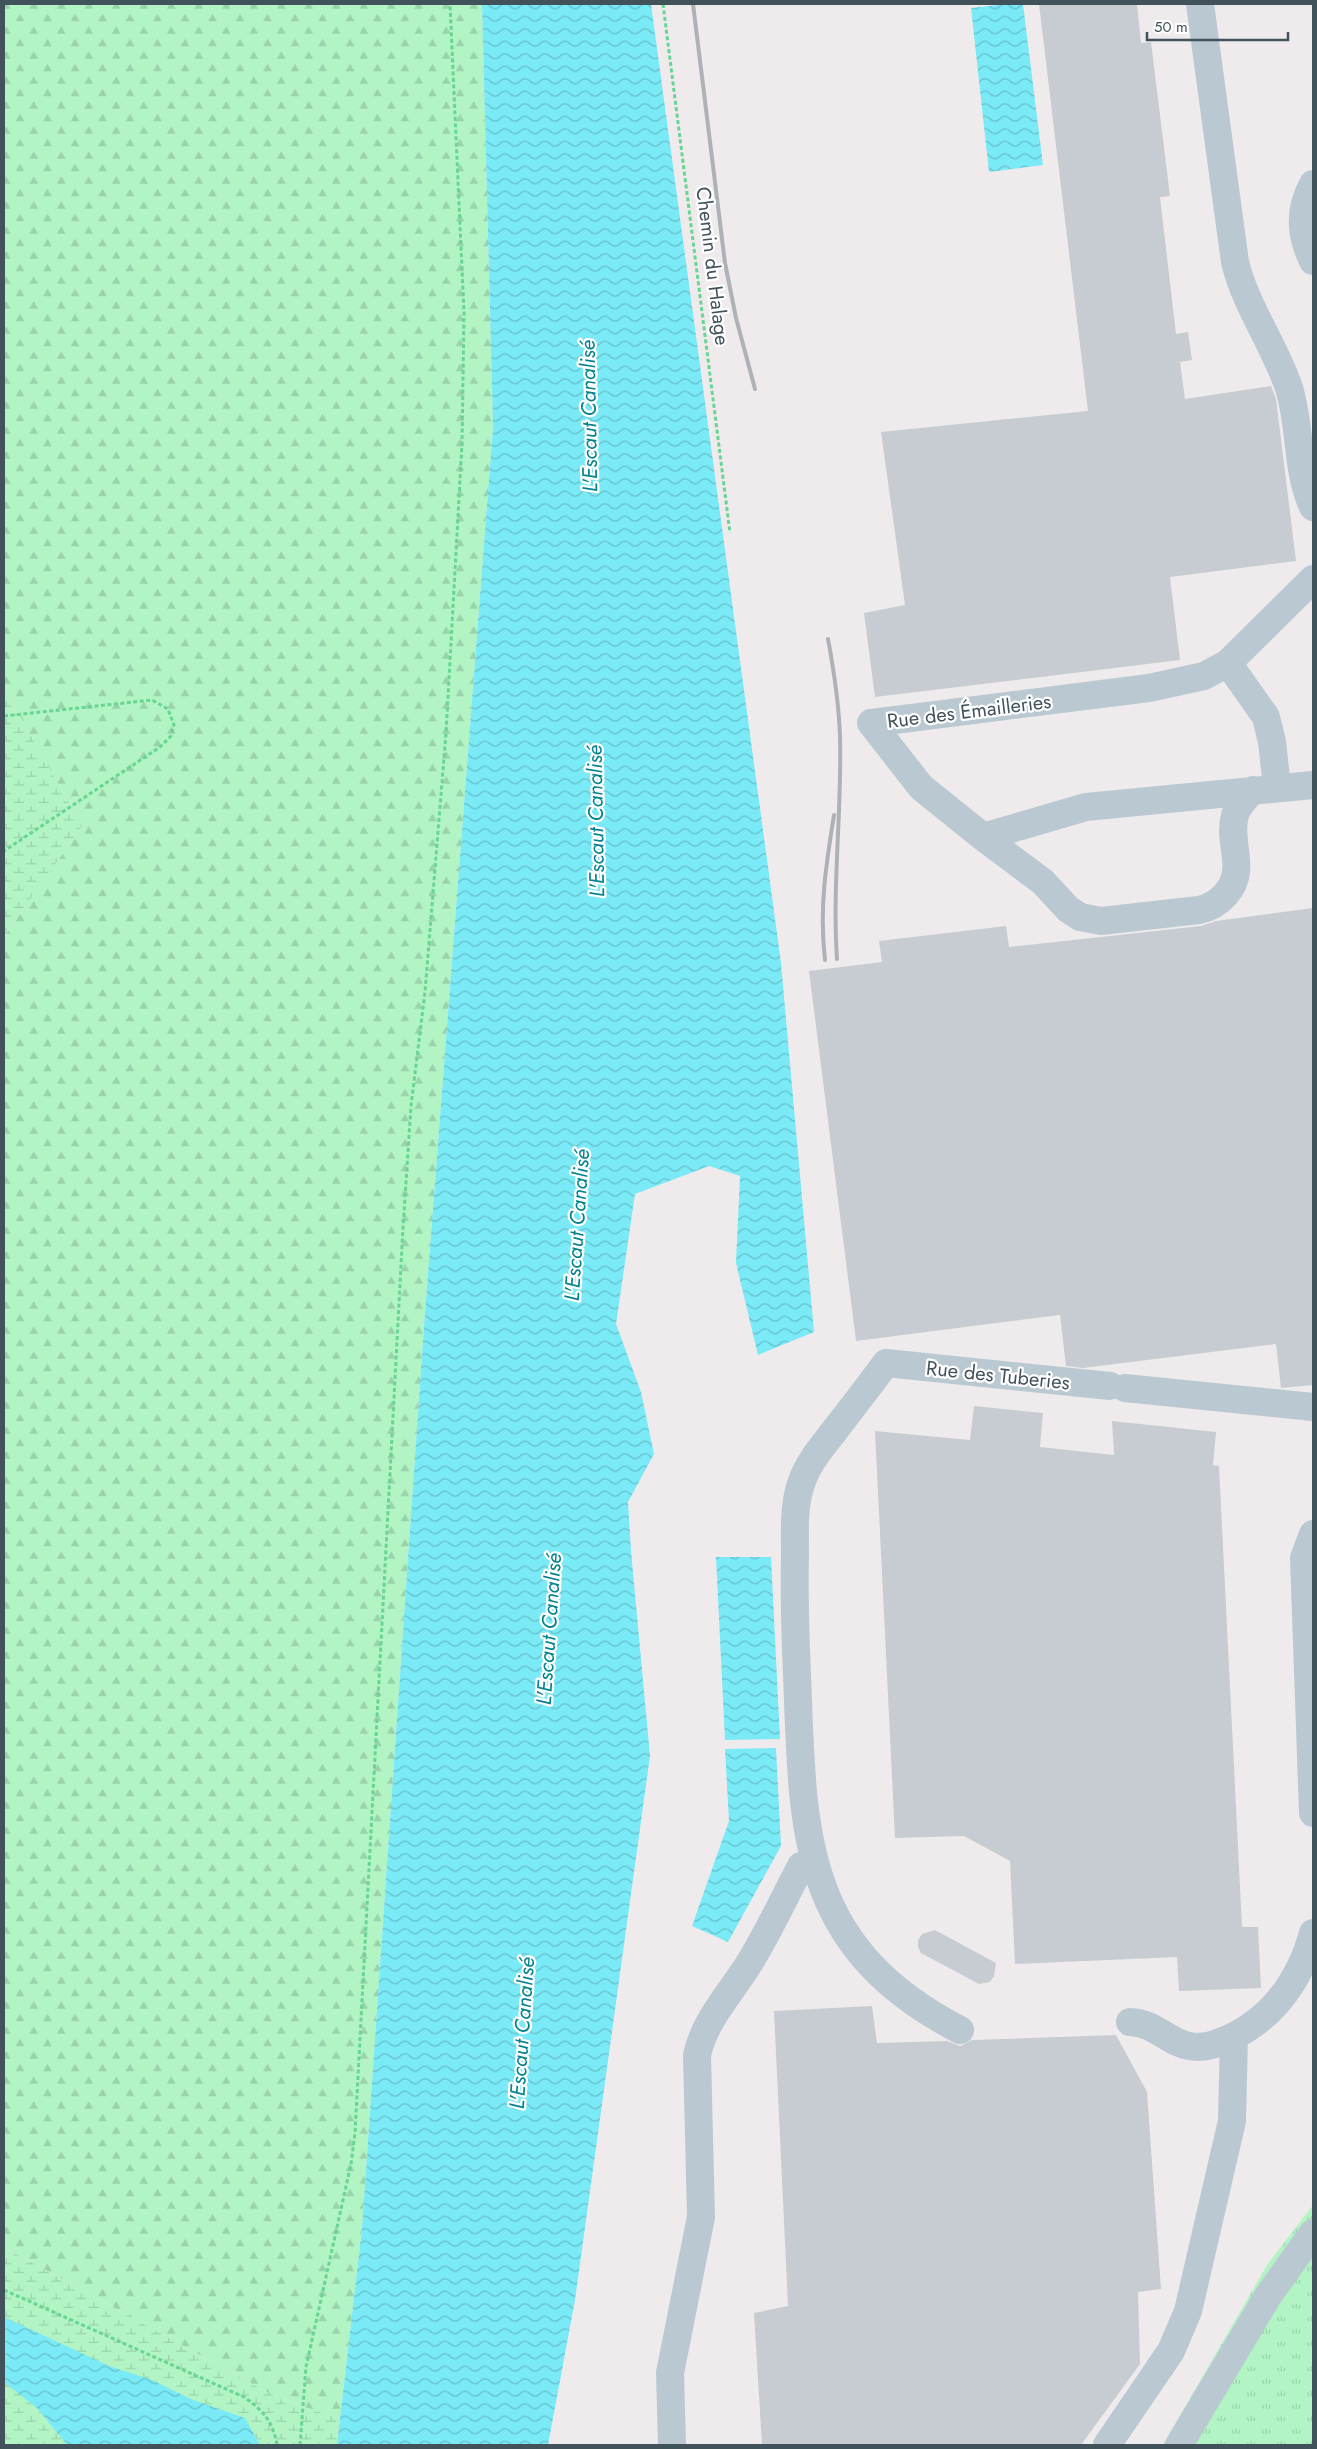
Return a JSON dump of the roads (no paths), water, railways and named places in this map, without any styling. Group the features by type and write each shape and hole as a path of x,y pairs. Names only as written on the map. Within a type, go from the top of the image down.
{"street":[{"path":"1200,4 1235,262 1243,292 1281,368 1289,390 1305,485 1313,507"},
{"path":"1313,184 1306,197 1302,216 1304,235 1313,261"},
{"name":"Rue des Émailleries","path":"983,837 920,787 871,723 1159,686 1204,676 1228,663 1313,579"},
{"path":"983,837 1043,882 1068,909 1080,917 1101,921 1199,910 1210,906 1222,898 1236,878 1238,866 1234,820 1241,804 1265,788 1272,742 1266,717 1228,663"},
{"path":"983,837 1086,807 1265,788 1313,785"},
{"name":"Rue des Tuberies","path":"960,2030 921,2009 897,1992 877,1973 847,1934 826,1898 814,1867 803,1798 794,1611 797,1499 802,1481 811,1462 886,1363 1313,1407"},
{"path":"1313,1534 1304,1558 1313,1813"},
{"path":"672,2445 670,2373 701,2217 697,2061 700,2043 710,2020 756,1952 801,1866"},
{"path":"1130,2022 1148,2024 1179,2043 1194,2047 1211,2046 1234,2036 1261,2020 1278,2004 1299,1970 1313,1933"},
{"path":"1107,2445 1171,2351 1185,2322 1192,2300 1230,2128 1234,2036"},
{"path":"1179,2445 1268,2296 1313,2233"}],"water":[{"name":"L'Escaut Canalisé","path":"482,4 651,4 781,963 814,1332 758,1355 736,1263 740,1176 709,1166 635,1194 616,1324 641,1392 654,1454 628,1502 650,1756 575,2300 548,2445 337,2445 362,2228 424,1326 493,427"},
{"path":"1023,4 1043,165 989,172 971,8"},
{"path":"716,1557 771,1557 780,1739 725,1740"},
{"path":"776,1748 781,1846 728,1942 692,1926 729,1821 725,1749"},
{"path":"4,2317 109,2366 152,2380 193,2400 245,2418 260,2445 67,2445 38,2409 4,2382"}],"railway":[{"path":"693,4 725,263 736,318 755,389"},
{"path":"828,639 839,712 840,737 836,904 837,959"},
{"path":"825,960 823,904 834,815"}]}
